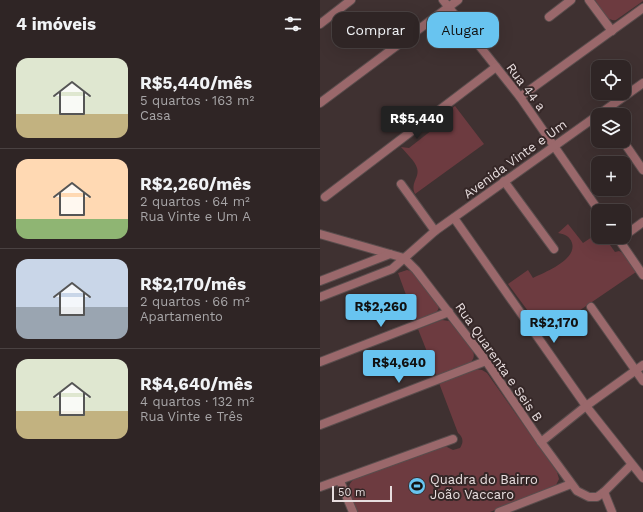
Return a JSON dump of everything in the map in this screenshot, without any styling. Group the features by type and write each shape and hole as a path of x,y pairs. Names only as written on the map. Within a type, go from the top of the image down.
{"street":[{"path":"320,24 352,0"},
{"name":"Rua 44 a","path":"443,0 520,97 594,204"},
{"path":"320,103 458,0"},
{"path":"549,17 571,0"},
{"path":"589,0 612,31"},
{"path":"520,97 643,8"},
{"path":"325,197 496,66"},
{"name":"Avenida Vinte e Um","path":"610,108 643,82"},
{"name":"Avenida Vinte e Um","path":"320,297 392,269 435,231 554,145 591,121"},
{"path":"628,148 643,170"},
{"path":"504,181 554,249"},
{"path":"401,184 435,231"},
{"path":"454,218 586,406 631,465 643,478"},
{"path":"631,230 643,222"},
{"path":"320,234 404,258"},
{"path":"625,244 643,275"},
{"path":"320,281 390,254"},
{"name":"Rua Quarenta e Seis B","path":"404,258 416,270 486,361 540,442 576,491 589,497 597,497 604,492"},
{"path":"591,307 643,381"},
{"path":"320,362 449,312"},
{"path":"320,425 486,361"},
{"path":"540,442 586,406 643,365"},
{"path":"320,488 453,439"},
{"path":"612,512 604,492 631,465"},
{"path":"340,481 354,512"},
{"path":"499,512 571,484"}],"shaded area":[{"path":"595,0 643,1 616,20 612,20 606,16"},
{"path":"455,106 484,144 415,194 414,183 418,171 416,165 401,147 409,148 432,130 434,122"},
{"path":"568,224 583,243 591,238 591,244 610,244 615,252 619,251 623,253 636,272 545,334 508,284 528,270 533,278 559,265 570,255 572,243 570,239 558,233"},
{"path":"407,270 414,272 439,304 439,308 435,314 416,322 398,273"},
{"path":"442,320 449,321 452,324 473,351 474,357 469,364 437,377 418,329"},
{"path":"475,369 482,370 487,373 557,472 559,479 556,485 490,512 357,512 349,490 349,486 354,479 442,446 453,450 460,448 462,438 458,433 439,383"}],"place":[{"name":"Quadra do Bairro João Vaccaro","path":"417,486"}]}
